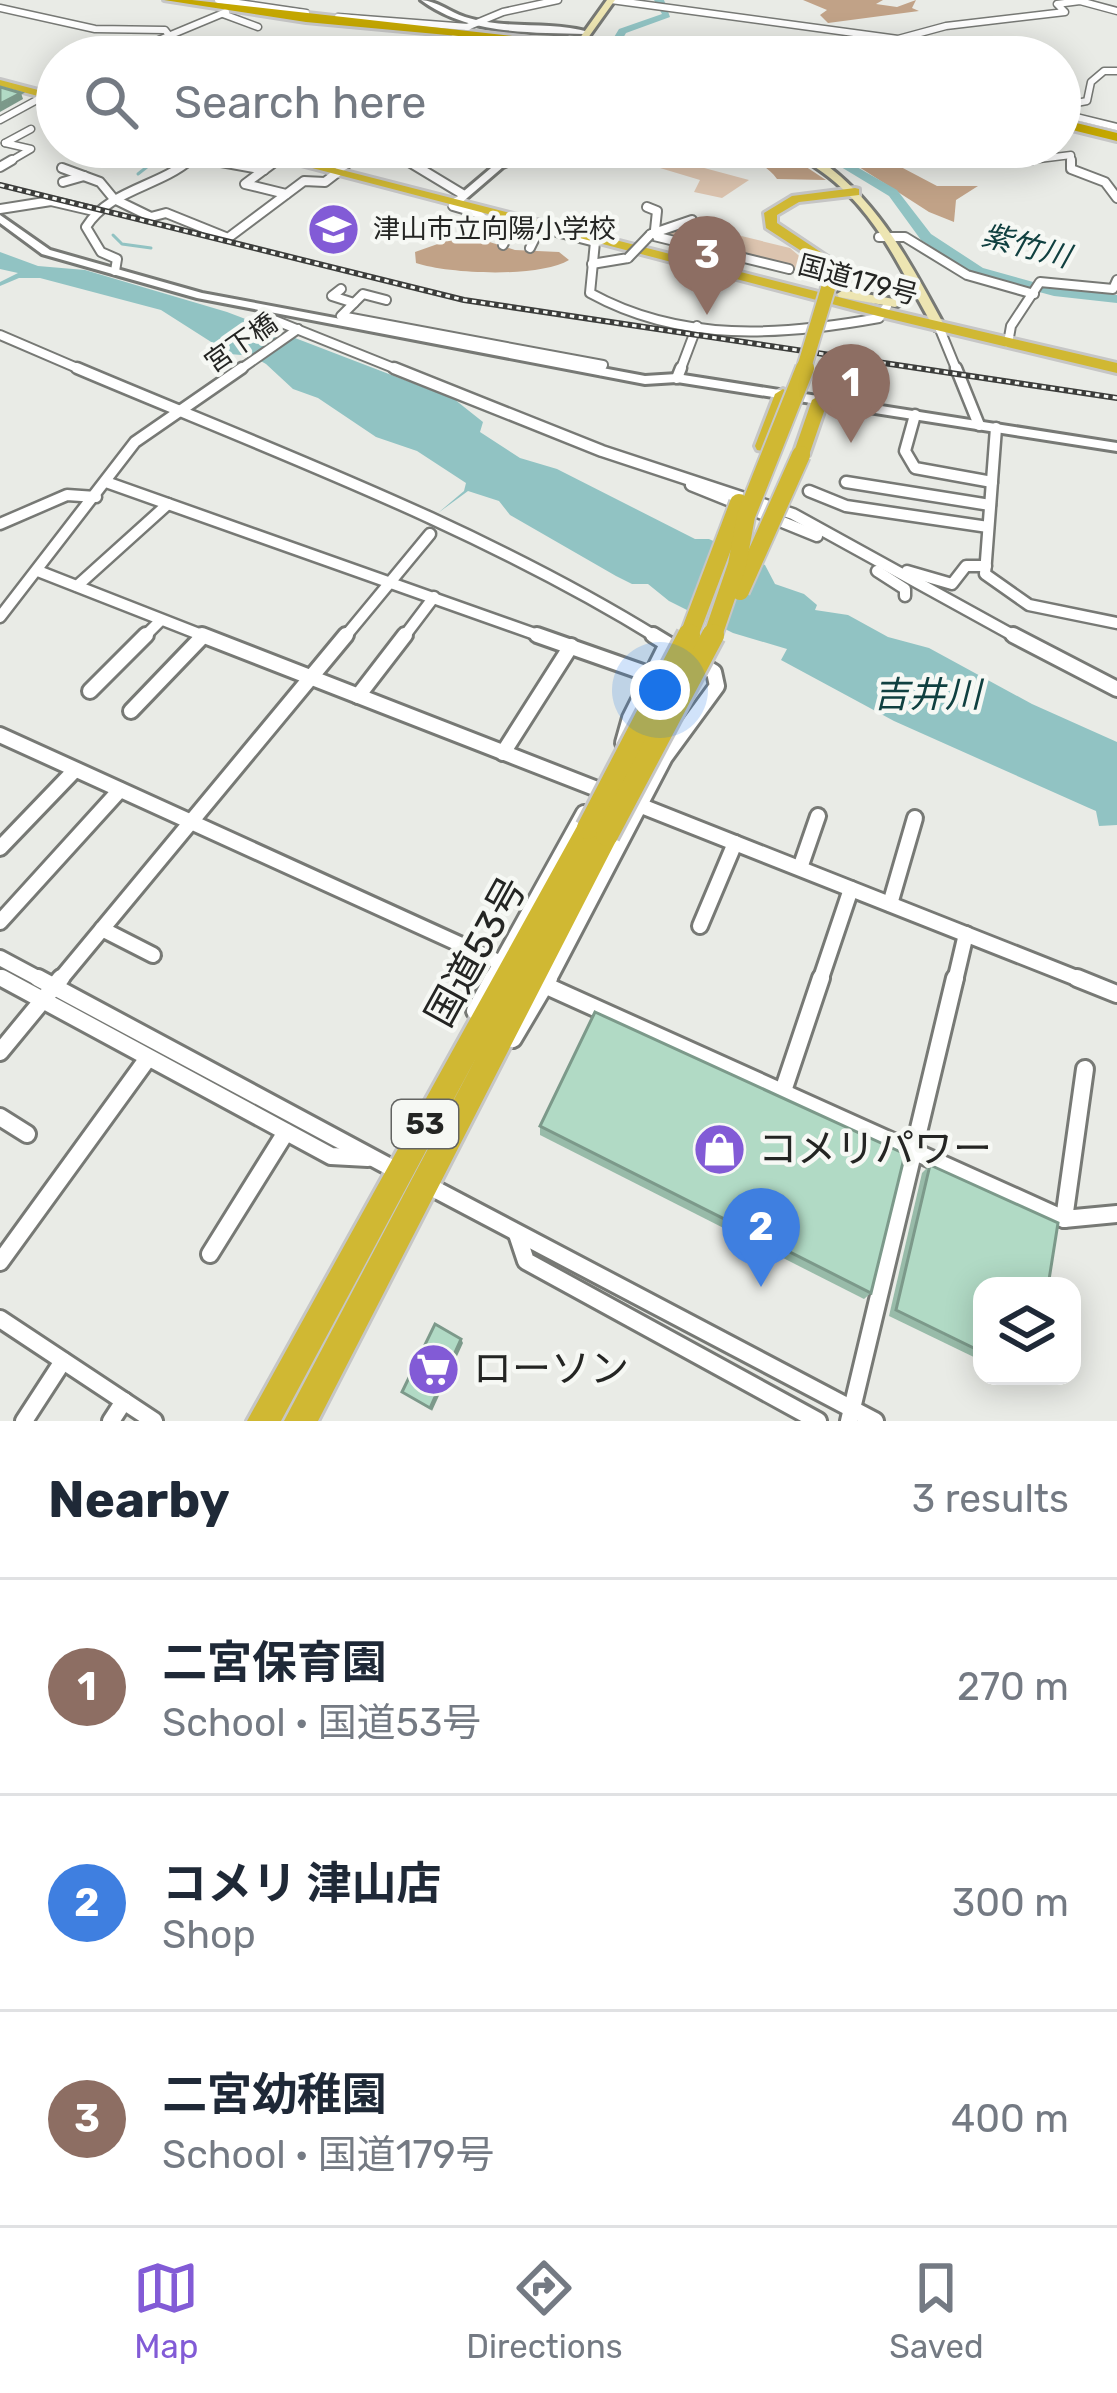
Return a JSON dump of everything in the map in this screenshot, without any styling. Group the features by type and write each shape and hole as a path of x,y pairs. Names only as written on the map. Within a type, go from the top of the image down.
{"highway":[{"path":"169,0 453,36"},
{"path":"189,0 463,36"},
{"path":"0,86 36,93"},
{"path":"1081,122 1117,134"},
{"path":"1081,125 1117,134"},
{"name":"国道179号","path":"337,168 1117,368"},
{"path":"836,290 827,261 771,225 770,213 796,200 855,192"},
{"name":"国道179号","path":"598,238 836,290 885,309"},
{"name":"国道53号","path":"301,1421 399,1171 477,1079 522,974 737,566 746,516 836,290"},
{"name":"国道179号","path":"1009,339 1117,358"},
{"path":"702,632 701,596 783,394"},
{"path":"702,632 740,590 801,455 820,400"},
{"name":"国道53号","path":"263,1421 434,1109 593,862 598,832"}],"main road":[{"path":"582,36 611,0"},
{"path":"826,168 855,192 932,319"},
{"path":"883,237 908,288 932,319"},
{"path":"836,290 895,303 904,299 908,288"}],"street":[{"path":"218,0 277,9 585,32"},
{"path":"277,9 297,0"},
{"path":"425,0 470,25 558,0"},
{"path":"611,0 876,36"},
{"path":"909,36 946,26 1043,18 1065,12 1057,4 1070,1 1117,11"},
{"path":"0,8 94,29 160,29 171,35 225,13 258,27"},
{"path":"1081,104 1087,101 1093,80 1104,71 1117,71"},
{"path":"0,120 36,103"},
{"path":"3,144 31,129"},
{"path":"0,167 31,149 3,144"},
{"path":"62,168 100,182 113,199 151,217 166,213 228,238 304,181 325,182 337,168"},
{"path":"115,271 116,259 101,252 86,227 113,199 178,168"},
{"path":"256,168 264,170"},
{"path":"267,168 245,184 286,194"},
{"path":"418,168 460,199"},
{"path":"498,168 453,206 477,213 491,226 598,238 590,292 632,318 794,333 885,309"},
{"path":"1071,168 1105,182 1117,198"},
{"path":"63,182 84,176"},
{"path":"16,233 0,213 51,201 98,212"},
{"path":"647,207 656,212 652,232"},
{"path":"592,264 628,258 652,232 692,220"},
{"path":"503,245 512,228"},
{"path":"530,248 540,228"},
{"path":"0,229 46,252 262,310 492,347 646,380 677,378 1117,447"},
{"path":"652,232 789,269"},
{"path":"883,237 905,237 967,274 1037,289 1113,289 1117,280"},
{"path":"340,289 332,296 354,303"},
{"path":"1009,339 1037,289"},
{"path":"373,326 341,316 363,294 386,300"},
{"path":"262,310 269,318 635,461 846,550 879,555 916,576 952,584 962,569 986,566"},
{"path":"932,319 979,425"},
{"path":"677,378 697,326"},
{"name":"宮下橋","path":"0,617 135,442 298,329"},
{"path":"0,335 172,407 176,414 392,502 580,589 665,646 715,672 718,679 664,757 639,805 522,974"},
{"path":"915,415 905,451 915,469 992,482"},
{"path":"996,428 985,574 1017,599 1117,623"},
{"path":"635,461 793,514 1117,689"},
{"path":"106,482 651,675"},
{"path":"846,482 990,506"},
{"path":"809,491 846,506 988,527"},
{"path":"0,524 68,495 96,497"},
{"path":"77,586 168,504"},
{"path":"0,1052 430,534"},
{"path":"846,550 905,589 905,596"},
{"path":"38,571 597,789"},
{"path":"358,696 434,597"},
{"path":"90,691 161,620"},
{"path":"131,711 203,636"},
{"path":"503,753 572,646"},
{"path":"522,974 597,789 665,646"},
{"path":"0,735 1064,1219 1117,1214"},
{"path":"623,742 664,757"},
{"path":"0,848 75,770"},
{"path":"0,922 120,790"},
{"path":"639,805 1117,994"},
{"path":"800,868 818,816"},
{"path":"890,904 915,818"},
{"path":"700,926 736,843"},
{"path":"782,1094 851,889"},
{"path":"103,929 153,956"},
{"path":"850,1415 966,934"},
{"path":"0,958 850,1415 875,1421"},
{"path":"0,977 332,1156 399,1171"},
{"path":"0,1262 148,1058"},
{"path":"1064,1219 1085,1069"},
{"path":"0,1118 27,1134"},
{"path":"210,1254 286,1132"},
{"path":"517,1233 526,1261 818,1421"},
{"path":"0,1319 154,1421"},
{"path":"24,1421 63,1361"},
{"path":"111,1421 124,1401"}],"shaded area":[{"path":"803,0 883,0 876,4 897,7 916,0 912,8 919,11 828,23 820,15 827,10"},
{"path":"660,168 704,168 749,180 722,198 694,192 700,180"},
{"path":"766,168 808,168 826,180 777,179"},
{"path":"861,168 903,168 937,186 978,186 956,200 954,222 929,212"},
{"path":"684,222 790,248 804,260 797,271 652,235"},
{"path":"477,238 515,250 559,252 569,260 537,270 494,272 416,263 415,252 449,240"}],"water":[{"name":"吉井川","path":"0,252 38,266 85,270 227,312 454,399 483,422 480,432 520,458 557,469 695,539 709,539 765,565 775,584 804,594 817,605 815,610 848,615 888,637 929,648 1032,704 1117,742 1117,825 1099,826 1096,811 894,721 781,660 787,649 733,633 669,601 648,584 632,584 616,576 510,515 499,501 468,491 438,513 464,491 466,483 417,451 376,437 318,398 293,389 266,364 252,356 230,354 161,310 40,278 19,278 0,286 18,273 0,269"}],"building":[{"path":"0,87 21,93 0,104"},
{"name":"コメリパワー","path":"595,1012 905,1154 871,1293 540,1126"},
{"path":"930,1165 1058,1223 1049,1277 973,1277 973,1348 896,1310"},
{"name":"ローソン","path":"435,1324 461,1339 430,1408 402,1392"}],"waterway":[{"name":"紫竹川","path":"619,36 667,15 659,0"},
{"path":"138,174 146,168"},
{"name":"紫竹川","path":"850,168 893,193 926,237 978,271 1054,292 1117,299"},
{"path":"113,235 122,244 151,248"}],"railway":[{"path":"0,185 464,300 1117,398"}],"place":[{"name":"津山市立向陽小学校","path":"334,229"},
{"name":"二宮幼稚園","path":"707,315"},
{"name":"二宮保育園","path":"851,443"},
{"name":"コメリパワー","path":"719,1149"},
{"name":"コメリ 津山店","path":"761,1287"},
{"name":"ローソン","path":"434,1369"}]}
